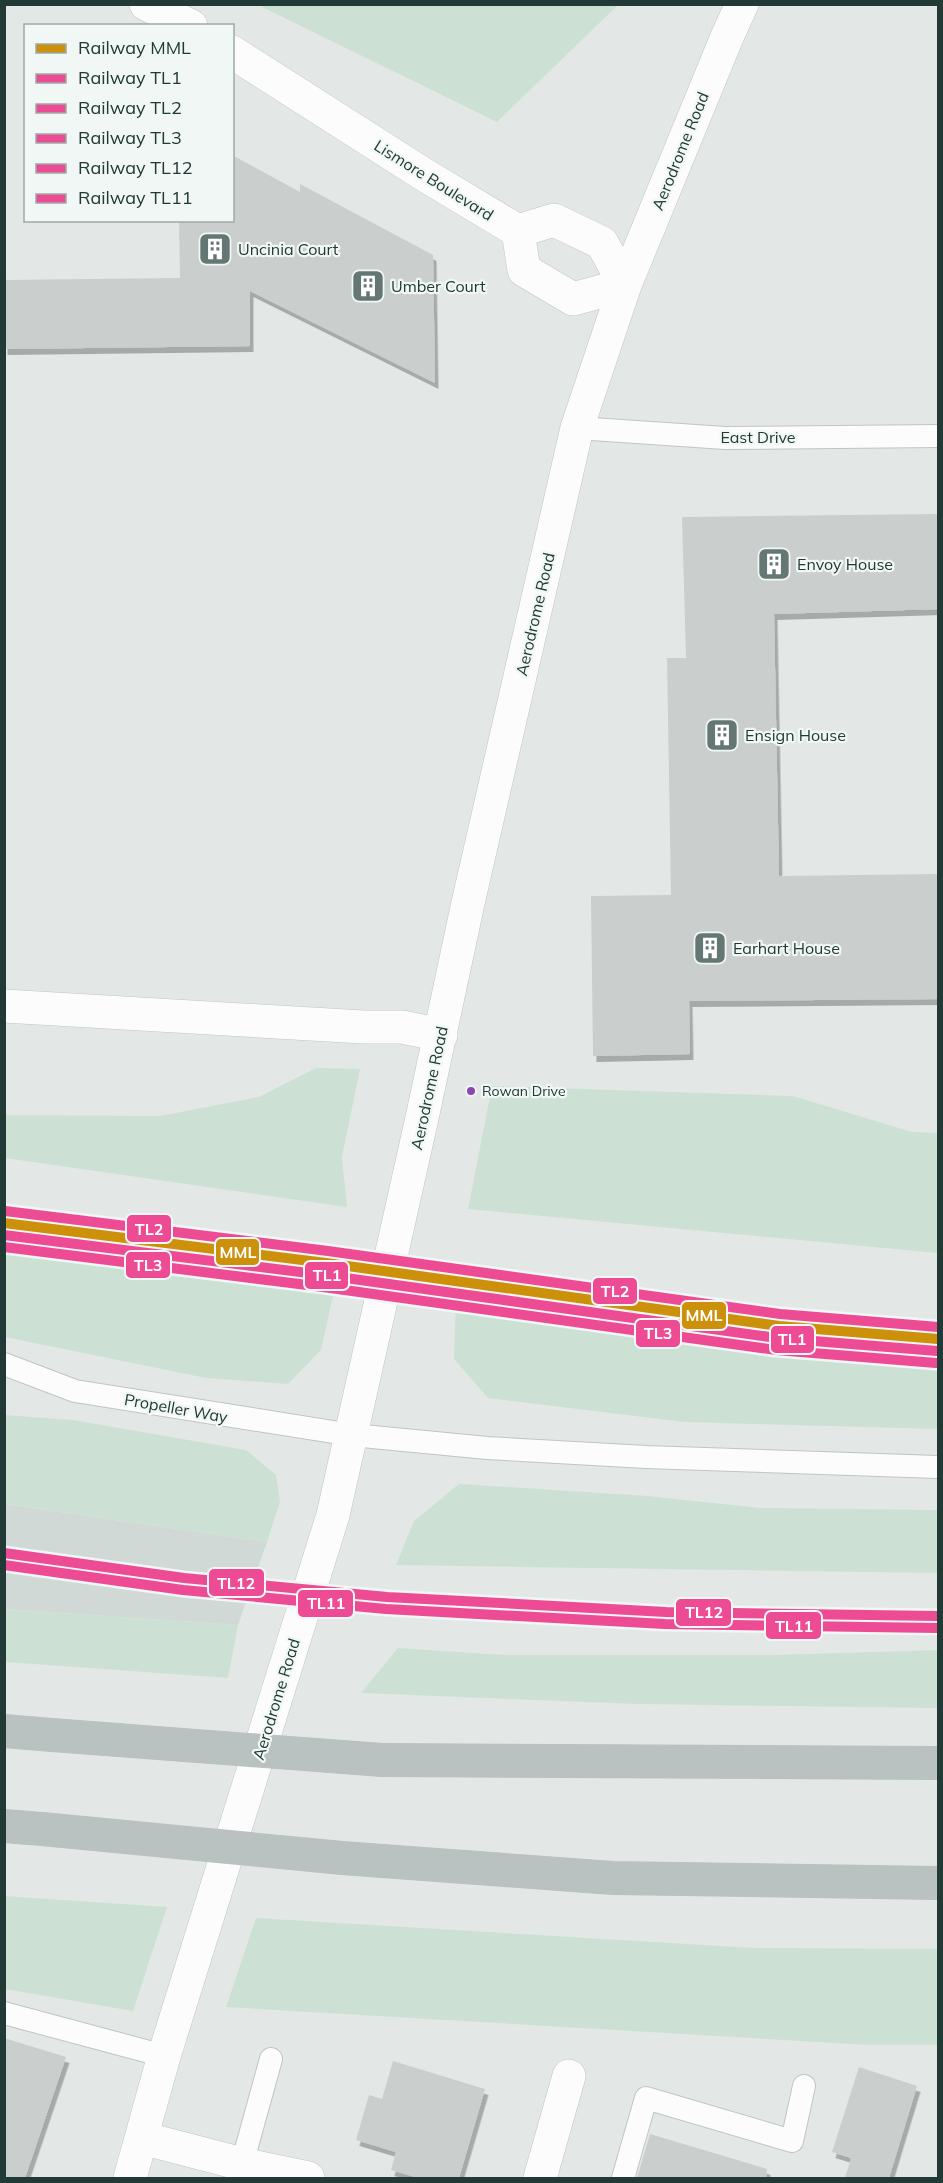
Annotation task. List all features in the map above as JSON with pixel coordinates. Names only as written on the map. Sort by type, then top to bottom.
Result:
[{"type":"highway","points":[[4,1731],[382,1760],[939,1763]]},
{"type":"highway","points":[[4,1826],[342,1858],[613,1878],[939,1883]]},
{"type":"street","points":[[146,4],[187,24]]},
{"type":"street","name":"Aerodrome Road","points":[[130,2178],[164,2056],[333,1515],[441,1035],[468,903],[577,428],[625,285],[742,4]]},
{"type":"street","name":"Lismore Boulevard","points":[[234,53],[423,174],[518,231]]},
{"type":"street","points":[[554,220],[602,243],[625,285],[573,299],[524,270],[518,231],[554,220]]},
{"type":"street","points":[[4,1006],[402,1027],[441,1035]]},
{"type":"street","points":[[540,2178],[569,2076]]},
{"type":"street","points":[[142,2138],[242,2164],[308,2178]]},
{"type":"lane","name":"East Drive","points":[[577,428],[725,438],[939,436]]},
{"type":"lane","name":"Propeller Way","points":[[4,1364],[75,1391],[313,1431],[487,1448],[646,1457],[939,1467]]},
{"type":"lane","points":[[4,2013],[164,2056]]},
{"type":"lane","points":[[242,2164],[271,2059]]},
{"type":"lane","points":[[623,2178],[646,2098],[792,2141],[804,2086]]},
{"type":"shaded area","points":[[4,1504],[267,1542],[238,1625],[5,1609]]},
{"type":"green space","points":[[618,4],[497,122],[258,5]]},
{"type":"green space","points":[[316,1068],[360,1069],[342,1157],[347,1207],[5,1158],[5,1115],[160,1116],[259,1097]]},
{"type":"green space","points":[[492,1086],[793,1096],[912,1132],[938,1133],[938,1253],[468,1209]]},
{"type":"green space","points":[[5,1247],[202,1275],[335,1287],[321,1350],[288,1384],[206,1378],[5,1337]]},
{"type":"green space","points":[[456,1301],[636,1326],[938,1355],[938,1429],[684,1422],[488,1398],[454,1359]]},
{"type":"green space","points":[[5,1415],[73,1420],[246,1450],[276,1475],[280,1502],[267,1542],[5,1504]]},
{"type":"green space","points":[[459,1484],[648,1496],[760,1508],[938,1510],[938,1573],[396,1565],[414,1521]]},
{"type":"green space","points":[[5,1609],[238,1625],[228,1678],[5,1662]]},
{"type":"green space","points":[[398,1648],[504,1655],[774,1655],[938,1650],[938,1708],[636,1704],[361,1693]]},
{"type":"green space","points":[[4,1896],[167,1907],[133,2011],[5,1989]]},
{"type":"green space","points":[[256,1918],[755,1948],[938,1949],[938,2045],[868,2045],[226,2007]]},
{"type":"building","points":[[234,156],[300,192],[300,184],[433,255],[435,383],[250,291],[250,346],[4,349],[4,280],[180,278],[179,222],[234,222]]},
{"type":"building","points":[[939,514],[939,609],[774,614],[779,876],[939,874],[939,999],[689,1001],[690,1054],[593,1056],[591,896],[671,895],[667,658],[686,658],[682,517]]},
{"type":"building","points":[[4,2038],[66,2057],[25,2178],[4,2178]]},
{"type":"building","points":[[393,2061],[485,2089],[459,2178],[419,2178],[391,2170],[396,2152],[356,2140],[369,2095],[382,2099]]},
{"type":"building","points":[[859,2067],[917,2086],[889,2178],[845,2178],[851,2158],[832,2152]]},
{"type":"building","points":[[650,2134],[767,2169],[766,2178],[637,2178]]},
{"type":"railway","points":[[4,1563],[184,1578]]},
{"type":"rail line","name":"TL2","points":[[5,1211],[328,1251],[780,1314],[938,1327]]},
{"type":"rail line","name":"MML","points":[[4,1223],[326,1263],[779,1326],[938,1339]]},
{"type":"rail line","name":"TL1","points":[[4,1235],[324,1275],[777,1338],[937,1351]]},
{"type":"rail line","name":"TL3","points":[[4,1247],[323,1287],[776,1350],[936,1363]]},
{"type":"rail line","name":"TL12","points":[[4,1553],[184,1578],[387,1597],[666,1612],[938,1616]]},
{"type":"rail line","name":"TL11","points":[[4,1565],[183,1590],[386,1609],[665,1624],[938,1628]]},
{"type":"place","name":"Uncinia Court","points":[[215,249]]},
{"type":"place","name":"Umber Court","points":[[368,286]]},
{"type":"place","name":"Envoy House","points":[[774,564]]},
{"type":"place","name":"Ensign House","points":[[722,735]]},
{"type":"place","name":"Earhart House","points":[[710,948]]},
{"type":"place","name":"Rowan Drive","points":[[471,1091]]}]
